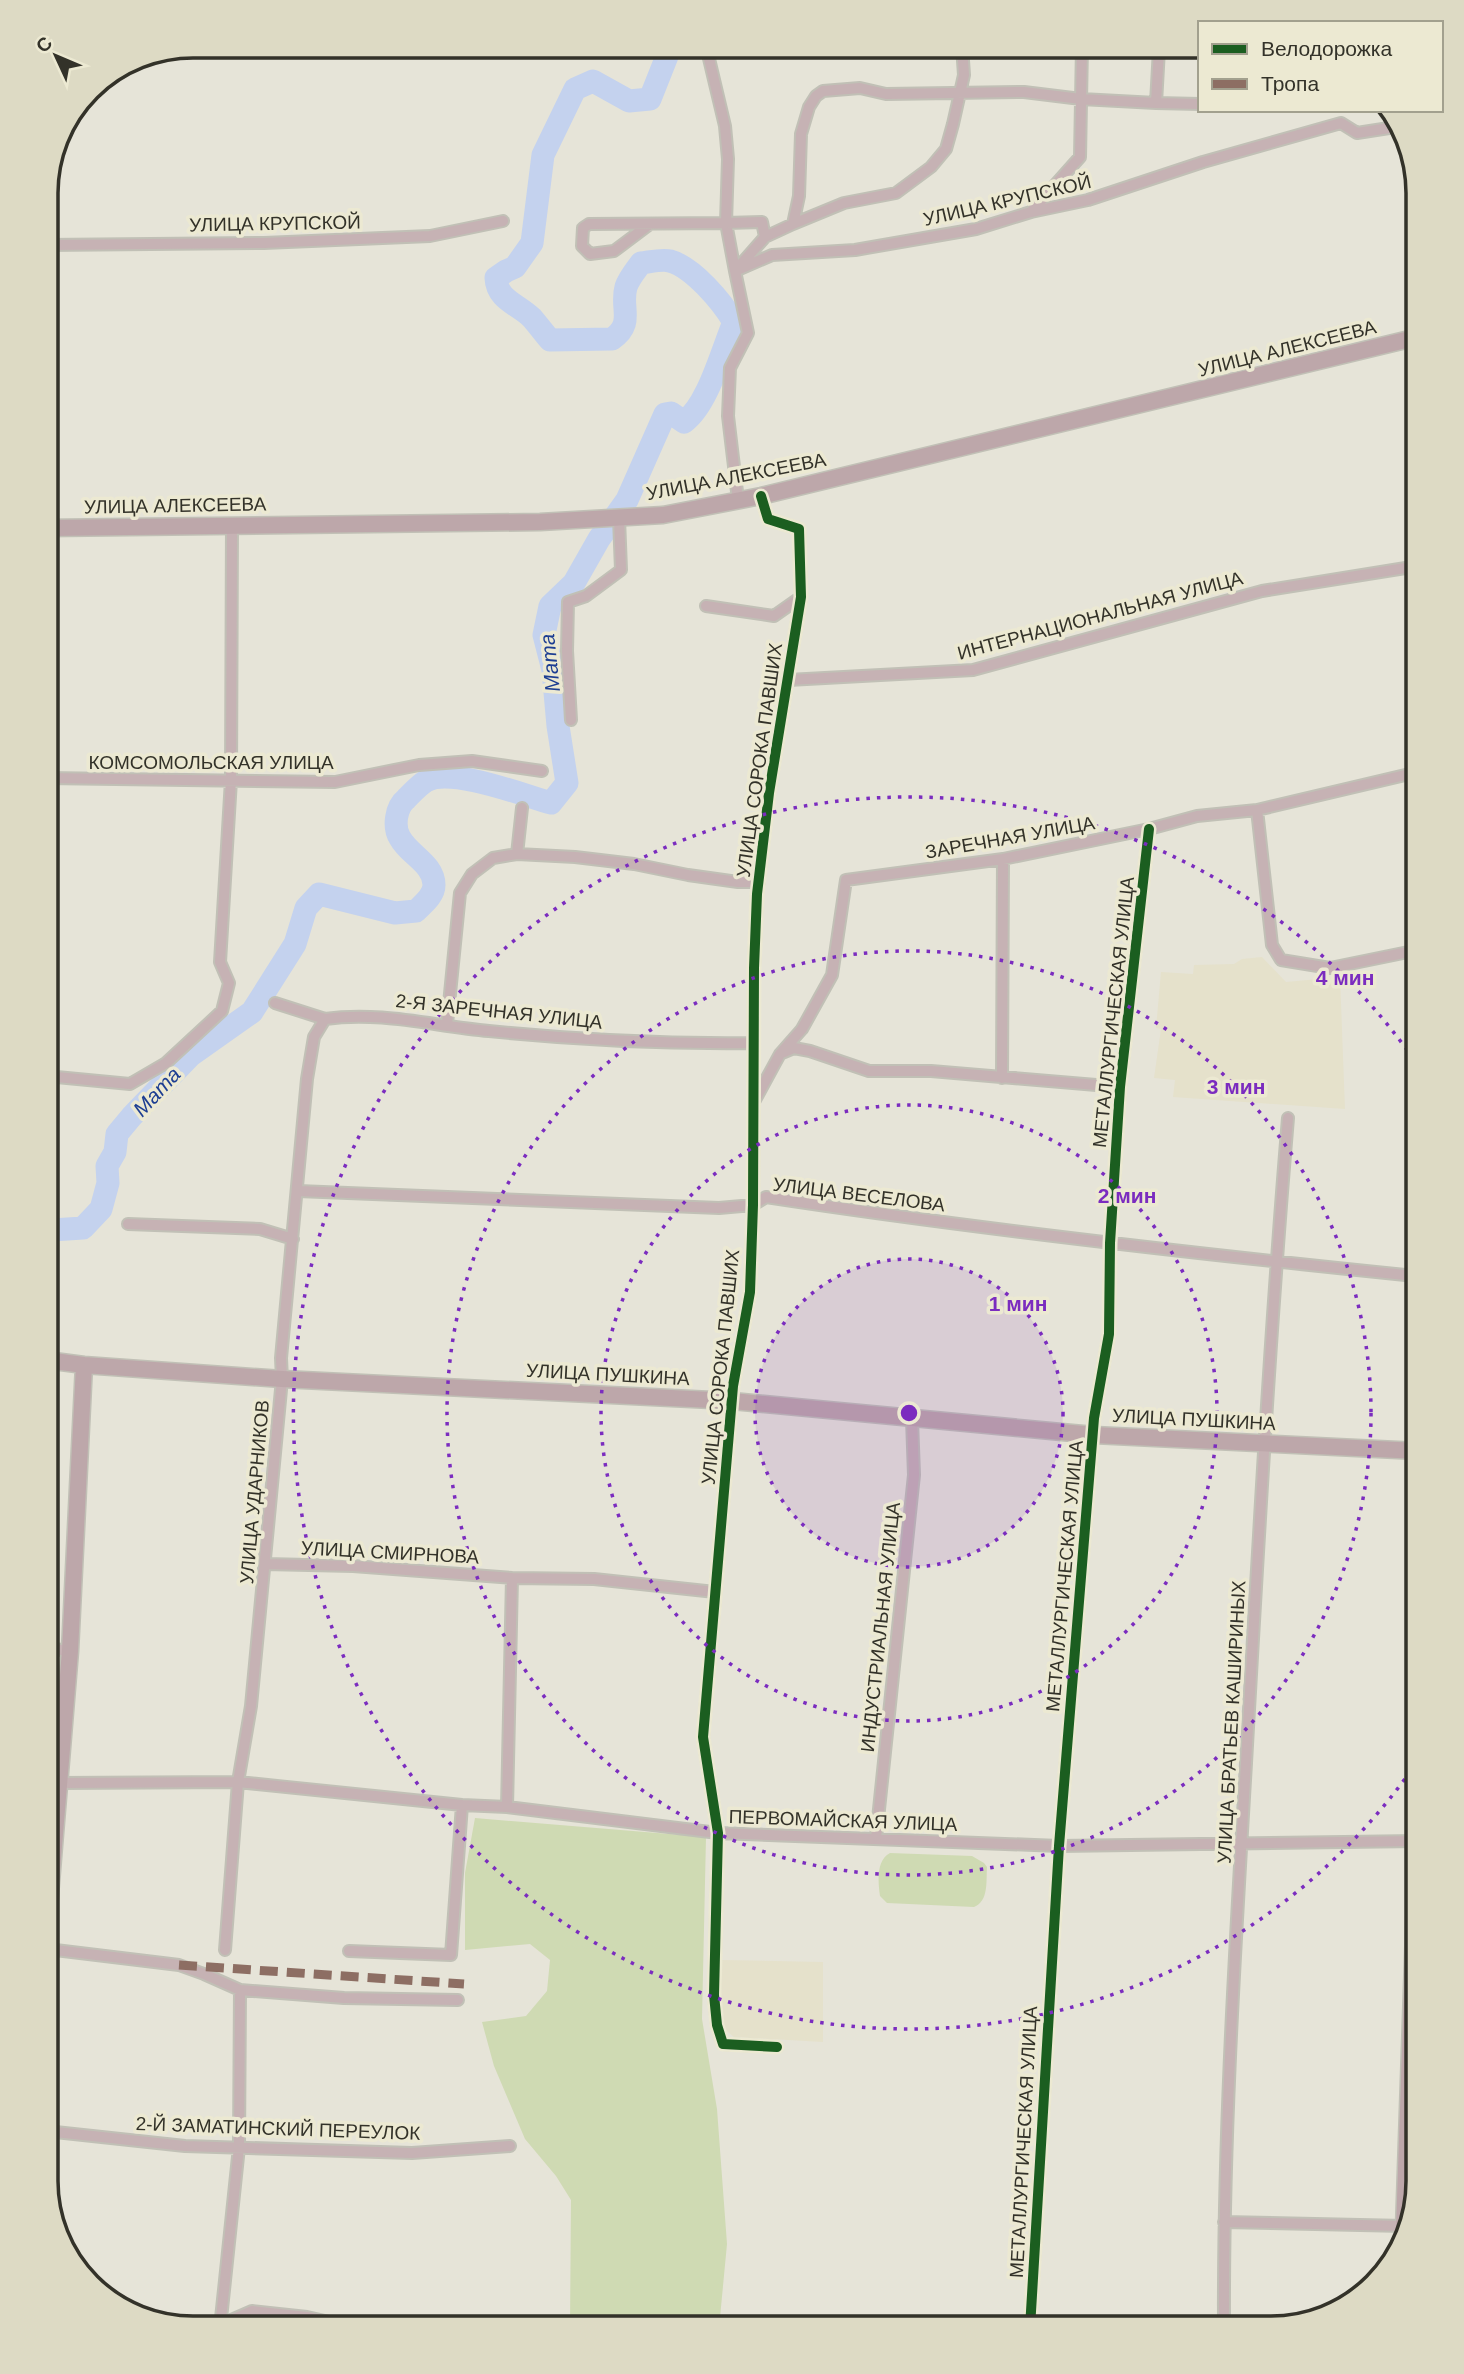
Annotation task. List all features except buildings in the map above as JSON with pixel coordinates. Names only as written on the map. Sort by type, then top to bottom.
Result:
[{"type":"street","points":[[709,58],[725,126],[728,159],[726,223],[748,333],[730,368],[728,416],[738,500]]},
{"type":"street","points":[[735,271],[765,237],[844,203],[896,193],[931,167],[946,149],[964,75],[963,58]]},
{"type":"street","points":[[1031,212],[1080,157],[1082,58]]},
{"type":"street","points":[[1156,103],[1158,58]]},
{"type":"street","points":[[793,224],[799,196],[801,134],[809,107],[823,91],[860,88],[886,94],[1024,92],[1081,99],[1198,104]]},
{"type":"street","points":[[1339,112],[1341,123]]},
{"type":"street","name":"УЛИЦА КРУПСКОЙ","points":[[735,271],[772,256],[855,250],[976,229],[1031,212],[1088,200],[1203,162],[1341,123],[1357,133],[1389,128]]},
{"type":"street","name":"УЛИЦА КРУПСКОЙ","points":[[58,245],[264,243],[430,236],[503,221]]},
{"type":"street","points":[[650,224],[614,251],[590,254],[582,246],[583,229],[589,224],[762,222],[765,237]]},
{"type":"street","name":"УЛИЦА АЛЕКСЕЕВА","points":[[58,528],[540,522],[663,515],[761,496],[1406,340]]},
{"type":"street","name":"УЛИЦА СОРОКА ПАВШИХ","points":[[761,496],[768,519],[799,529],[800,597],[768,793],[759,882],[754,968],[750,1292],[732,1401],[703,1737],[718,1833],[715,1995],[718,2025],[723,2044],[776,2047]]},
{"type":"street","points":[[571,720],[567,651],[568,602],[586,596],[621,570],[624,518]]},
{"type":"street","points":[[58,1077],[130,1084],[166,1063],[222,1011],[229,983],[220,961],[231,780],[232,525]]},
{"type":"street","name":"ИНТЕРНАЦИОНАЛЬНАЯ УЛИЦА","points":[[788,680],[973,670],[1262,591],[1406,568]]},
{"type":"street","points":[[706,606],[774,616],[800,597]]},
{"type":"street","name":"КОМСОМОЛЬСКАЯ УЛИЦА","points":[[58,778],[335,782],[419,765],[472,761],[542,771]]},
{"type":"street","name":"ЗАРЕЧНАЯ УЛИЦА","points":[[754,1102],[780,1054],[802,1030],[832,975],[846,880],[1003,859],[1149,829],[1197,816],[1258,810],[1406,775]]},
{"type":"street","points":[[517,854],[522,808]]},
{"type":"street","points":[[1258,810],[1272,945],[1281,960],[1330,968],[1406,953]]},
{"type":"street","name":"МЕТАЛЛУРГИЧЕСКАЯ УЛИЦА","points":[[1031,2316],[1059,1846],[1094,1418],[1109,1334],[1110,1243],[1120,1087],[1149,829]]},
{"type":"street","points":[[447,1024],[460,893],[472,874],[493,858],[517,854],[634,863],[688,875],[759,882]]},
{"type":"street","points":[[1002,1078],[1003,859]]},
{"type":"street","name":"2-Я ЗАРЕЧНАЯ УЛИЦА","points":[[275,1003],[325,1019],[349,1016],[398,1017],[469,1029],[556,1038],[754,1043]]},
{"type":"street","name":"УЛИЦА УДАРНИКОВ","points":[[225,1950],[238,1782],[251,1706],[265,1564],[307,1079],[314,1037],[325,1019]]},
{"type":"street","points":[[780,1054],[794,1048],[810,1051],[869,1071],[931,1071],[1120,1087]]},
{"type":"street","name":"УЛИЦА БРАТЬЕВ КАШИРИНЫХ","points":[[1224,2316],[1223,2222],[1241,1843],[1264,1444],[1288,1118]]},
{"type":"street","name":"УЛИЦА ВЕСЕЛОВА","points":[[298,1191],[719,1208],[753,1205],[766,1197],[899,1217],[1110,1243],[1406,1275]]},
{"type":"street","points":[[128,1224],[260,1230],[293,1239]]},
{"type":"street","name":"УЛИЦА ПУШКИНА","points":[[58,1362],[282,1379],[732,1401],[1094,1435],[1406,1450]]},
{"type":"street","points":[[58,1804],[70,1651],[84,1365]]},
{"type":"street","name":"ИНДУСТРИАЛЬНАЯ УЛИЦА","points":[[876,1838],[914,1475],[912,1419]]},
{"type":"street","name":"УЛИЦА СМИРНОВА","points":[[265,1564],[354,1566],[512,1578],[594,1579],[715,1592]]},
{"type":"street","points":[[507,1807],[512,1578]]},
{"type":"street","points":[[58,1650],[70,1651]]},
{"type":"street","name":"ПЕРВОМАЙСКАЯ УЛИЦА","points":[[60,1783],[238,1782],[507,1807],[718,1833],[1059,1846],[1406,1841]]},
{"type":"street","points":[[349,1951],[451,1955],[463,1805]]},
{"type":"street","points":[[58,1950],[179,1965],[240,1990],[344,1998],[458,2000]]},
{"type":"street","points":[[221,2316],[239,2147],[240,1990]]},
{"type":"street","name":"2-Й ЗАМАТИНСКИЙ ПЕРЕУЛОК","points":[[58,2132],[184,2146],[412,2153],[510,2146]]},
{"type":"street","points":[[1405,2198],[1406,2172]]},
{"type":"street","points":[[1223,2222],[1398,2227]]},
{"type":"street","points":[[241,2316],[252,2311],[298,2316]]},
{"type":"shaded area","points":[[1262,957],[1286,982],[1340,977],[1345,1109],[1173,1097],[1175,1080],[1154,1078],[1161,1029],[1156,1028],[1161,972],[1193,974],[1194,965],[1234,964],[1242,959]]},
{"type":"shaded area","points":[[720,1960],[823,1962],[823,2042],[734,2037],[724,2028],[722,2019]]},
{"type":"green space","points":[[475,1818],[706,1837],[702,2019],[717,2109],[727,2244],[720,2316],[570,2316],[571,2200],[556,2176],[525,2139],[494,2066],[482,2022],[526,2016],[547,1991],[550,1960],[530,1944],[465,1950],[465,1873]]},
{"type":"green space","points":[[890,1853],[972,1856],[987,1867],[986,1890],[982,1900],[974,1907],[887,1903],[880,1896],[879,1878],[882,1861]]},
{"type":"waterway","name":"Мата","points":[[58,1230],[83,1228],[101,1209],[108,1183],[107,1166],[115,1152],[117,1134],[191,1055],[252,1012],[295,944],[306,908],[319,894],[395,913],[416,911],[428,900],[434,889],[430,871],[404,844],[397,828],[400,807],[418,787],[426,781],[452,777],[487,784],[551,803],[567,783],[553,670],[544,635],[550,606],[574,583],[599,539],[627,500],[665,414],[671,413],[684,422],[693,414],[714,376],[734,322],[715,295],[688,270],[670,261],[660,260],[641,263],[631,277],[626,287],[625,321],[619,333],[612,339],[550,340],[532,318],[504,297],[496,278],[515,267],[532,243],[543,155],[575,89],[593,81],[629,101],[650,99],[666,58]]},
{"type":"marked path","points":[[179,1965],[464,1984]]},
{"type":"cycle path","points":[[761,496],[768,519],[799,529],[801,597],[769,793],[757,894],[750,1292],[733,1386],[703,1737],[718,1833],[714,1995],[717,2025],[723,2044],[777,2047]]},
{"type":"cycle path","points":[[1031,2316],[1059,1846],[1094,1418],[1109,1334],[1110,1243],[1120,1087],[1149,829]]}]
